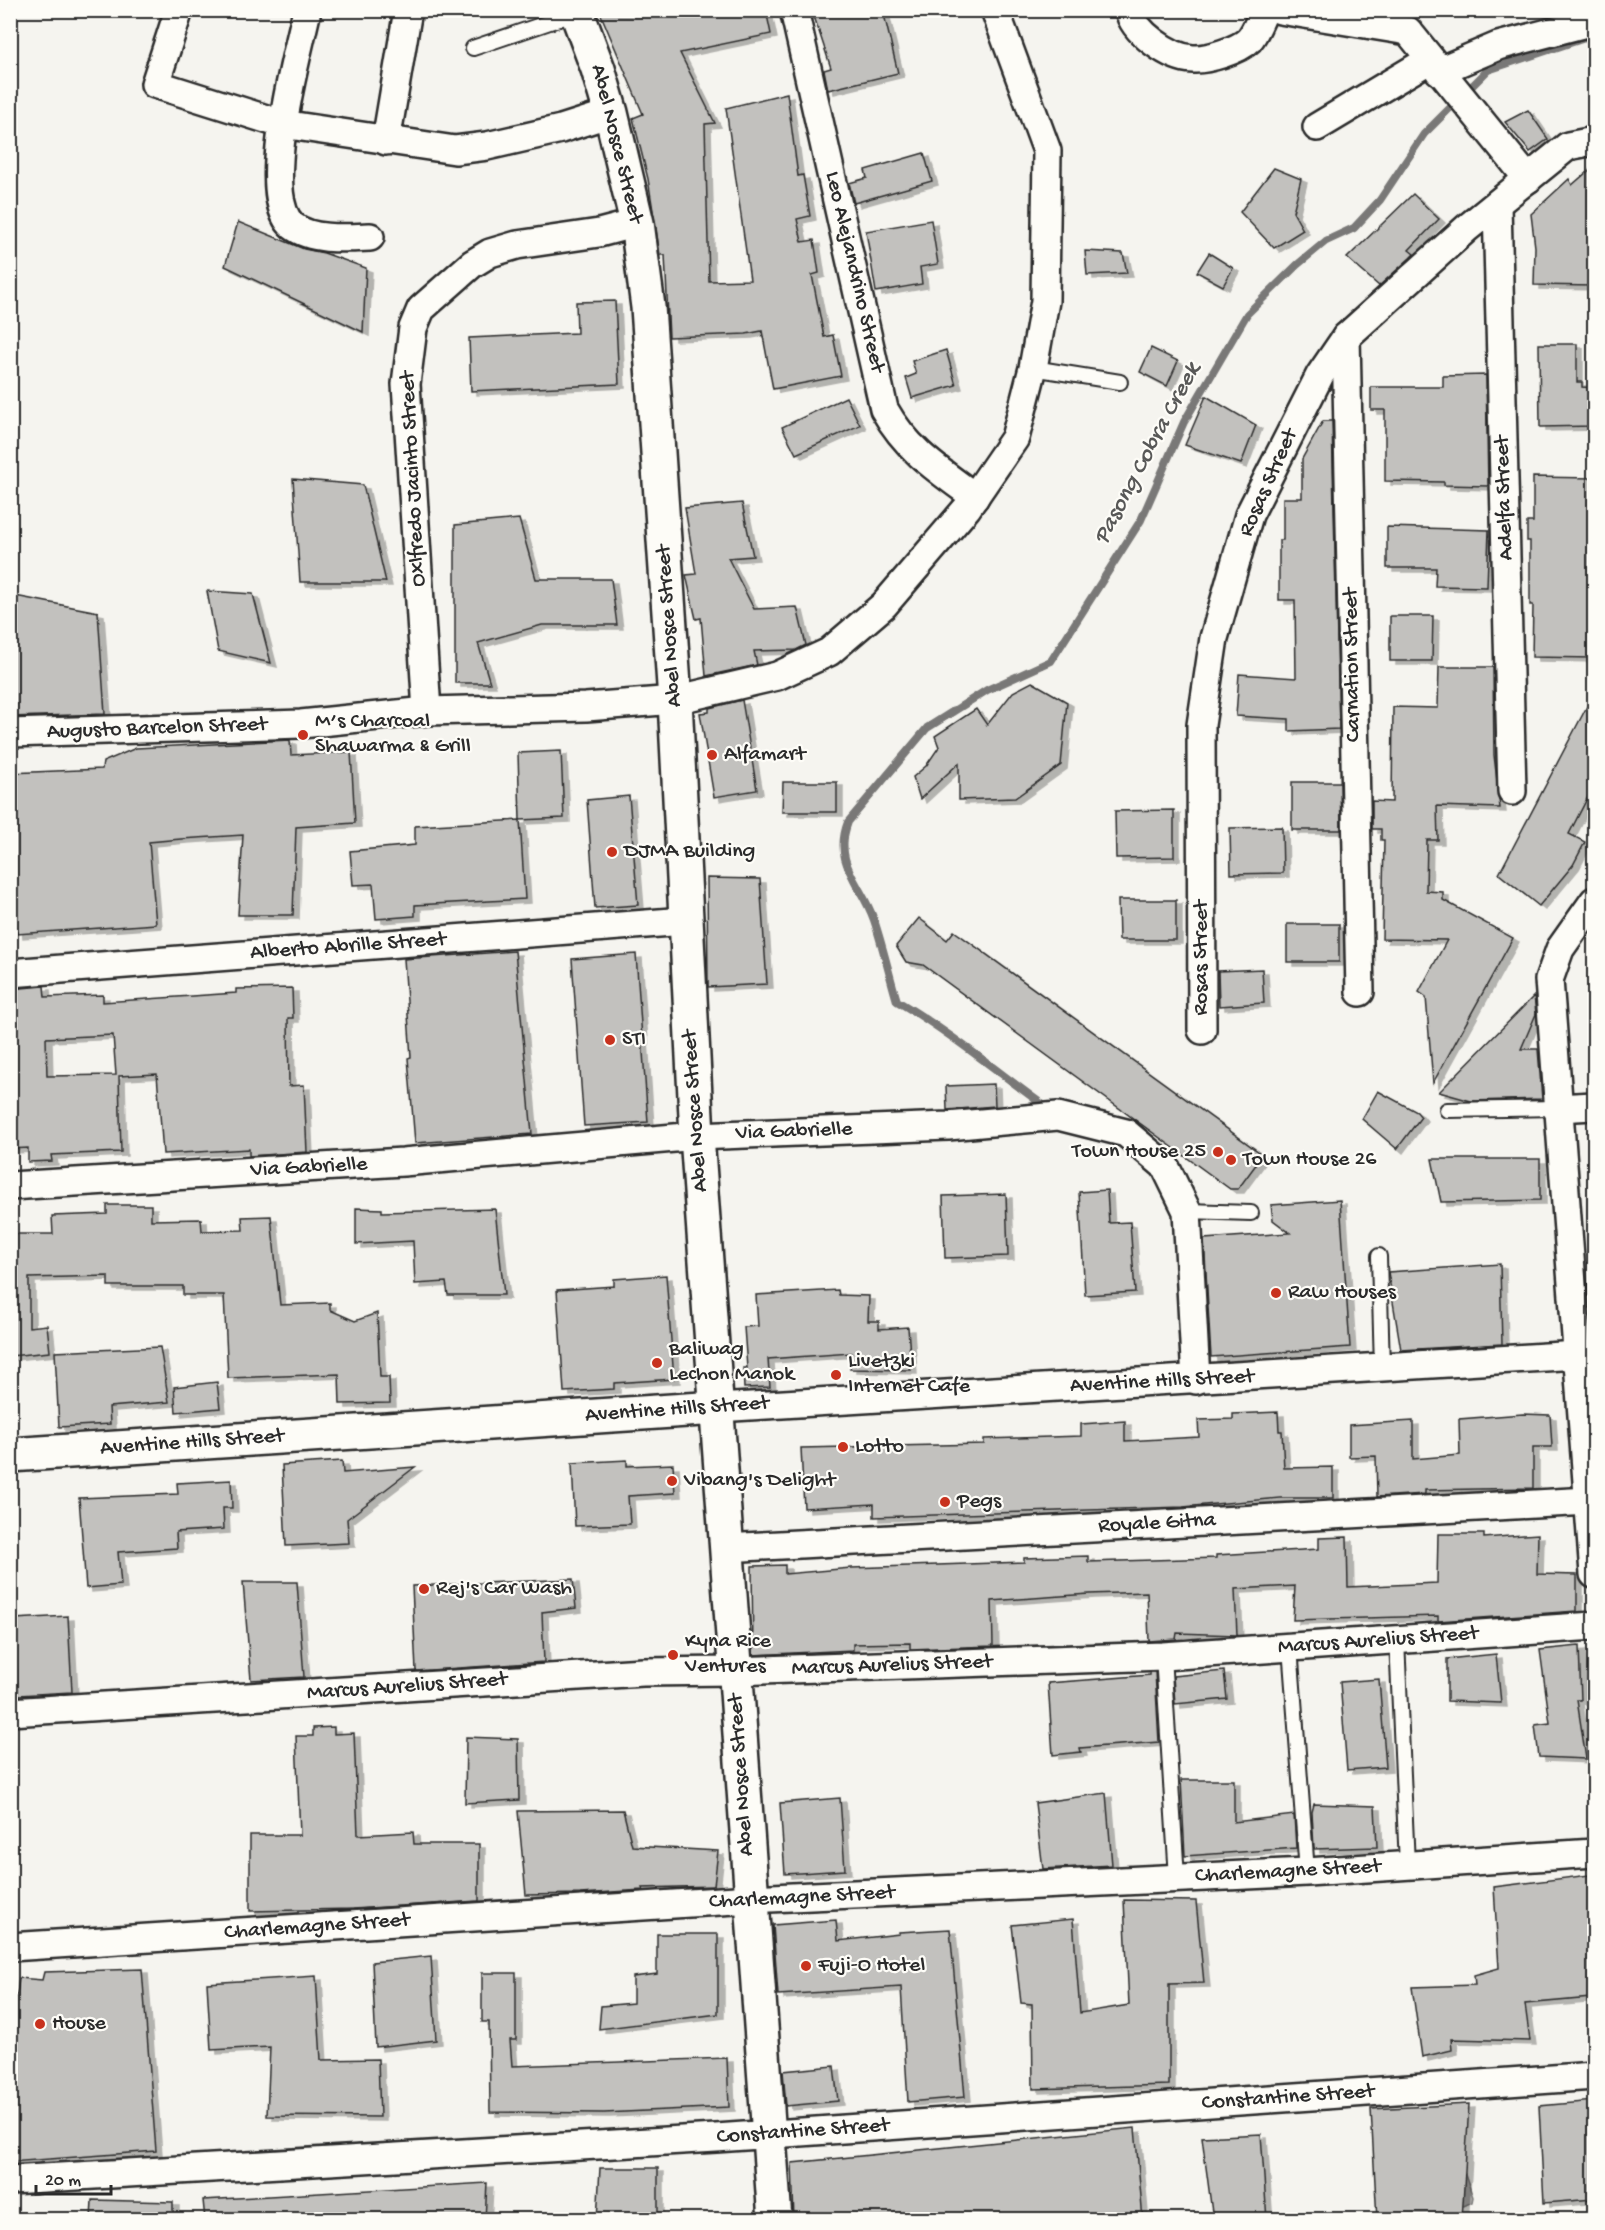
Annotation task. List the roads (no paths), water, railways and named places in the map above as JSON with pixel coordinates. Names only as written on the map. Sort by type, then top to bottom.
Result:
[{"type":"street","points":[[179,10],[155,84],[282,124],[455,150],[487,146],[561,129],[611,113]]},
{"type":"street","points":[[308,10],[282,124],[279,193],[285,217],[294,227],[311,234],[347,238],[370,237]]},
{"type":"street","points":[[386,141],[408,10]]},
{"type":"street","name":"Leo Alejandrino Street","points":[[794,10],[884,409],[895,428],[917,455],[975,497]]},
{"type":"street","name":"Augusto Barcelon Street","points":[[10,733],[301,724],[427,711],[586,707],[675,700],[777,676],[829,652],[884,605],[975,497],[1015,438],[1033,368],[1045,301],[1047,151],[995,10]]},
{"type":"street","points":[[1129,10],[1132,22],[1158,45],[1191,59],[1220,56],[1249,40],[1264,10]]},
{"type":"street","points":[[1280,10],[1408,31],[1528,179]]},
{"type":"street","name":"Abel Nosce Street","points":[[576,11],[598,69],[611,113],[637,223],[648,307],[675,700],[697,1136],[774,2220]]},
{"type":"street","points":[[1317,127],[1498,46],[1594,21]]},
{"type":"street","name":"Rosas Street","points":[[1202,1030],[1201,726],[1214,638],[1250,515],[1320,375],[1346,337],[1497,204],[1568,146],[1594,141]]},
{"type":"street","name":"Adelfa Street","points":[[1497,204],[1512,791]]},
{"type":"street","name":"Oxlfredo Jacinto Street","points":[[427,711],[406,384],[413,328],[421,309],[446,285],[490,254],[517,245],[598,233],[637,223]]},
{"type":"street","name":"Carnation Street","points":[[1346,337],[1360,993]]},
{"type":"street","points":[[1594,901],[1560,949],[1549,980],[1557,1108],[1586,1355],[1589,1501],[1594,1575]]},
{"type":"street","name":"Alberto Abrille Street","points":[[10,973],[685,921]]},
{"type":"street","points":[[1557,1108],[1594,1106]]},
{"type":"street","name":"Via Gabrielle","points":[[10,1186],[403,1162],[697,1136],[948,1126],[1058,1116],[1126,1133],[1165,1166],[1187,1211],[1196,1380]]},
{"type":"street","name":"Aventine Hills Street","points":[[10,1455],[717,1408],[1586,1355]]},
{"type":"street","name":"Royale Gitna","points":[[725,1548],[1589,1501]]},
{"type":"street","name":"Marcus Aurelius Street","points":[[10,1712],[643,1672],[1163,1656],[1594,1626]]},
{"type":"street","name":"Charlemagne Street","points":[[10,1947],[751,1899],[1306,1872],[1594,1853]]},
{"type":"street","name":"Constantine Street","points":[[10,2180],[769,2134],[1594,2076]]},
{"type":"lane","points":[[473,48],[576,11]]},
{"type":"lane","points":[[1033,368],[1120,382]]},
{"type":"lane","points":[[1447,1110],[1557,1108]]},
{"type":"lane","points":[[1187,1211],[1251,1213]]},
{"type":"lane","points":[[1379,1256],[1382,1369]]},
{"type":"lane","points":[[1397,1640],[1407,1865]]},
{"type":"lane","points":[[1290,1647],[1306,1872]]},
{"type":"lane","points":[[1163,1656],[1177,1878]]},
{"type":"waterway","name":"Pasong Cobra Creek","points":[[1050,1110],[956,1040],[897,1001],[874,920],[846,862],[844,837],[848,822],[927,728],[987,690],[1051,661],[1141,520],[1184,422],[1247,314],[1297,265],[1326,241],[1354,228],[1380,200],[1424,134],[1488,70],[1594,35]]},
{"type":"place","name":"M’s Charcoal Shawarma & Grill","points":[[303,735]]},
{"type":"place","name":"Alfamart","points":[[712,755]]},
{"type":"place","name":"DJMA Building","points":[[612,852]]},
{"type":"place","name":"STI","points":[[610,1040]]},
{"type":"place","name":"Town House 25","points":[[1218,1152]]},
{"type":"place","name":"Town House 26","points":[[1231,1160]]},
{"type":"place","name":"Raw Houses","points":[[1276,1293]]},
{"type":"place","name":"Baliwag Lechon Manok","points":[[657,1363]]},
{"type":"place","name":"Livetzki Internet Cafe","points":[[836,1375]]},
{"type":"place","name":"Lotto","points":[[843,1447]]},
{"type":"place","name":"Vibang's Delight","points":[[672,1481]]},
{"type":"place","name":"Pegs","points":[[945,1502]]},
{"type":"place","name":"Rej's Car Wash","points":[[424,1589]]},
{"type":"place","name":"Kyna Rice Ventures","points":[[673,1655]]},
{"type":"place","name":"Fuji-O Hotel","points":[[806,1966]]},
{"type":"place","name":"House","points":[[40,2024]]}]
